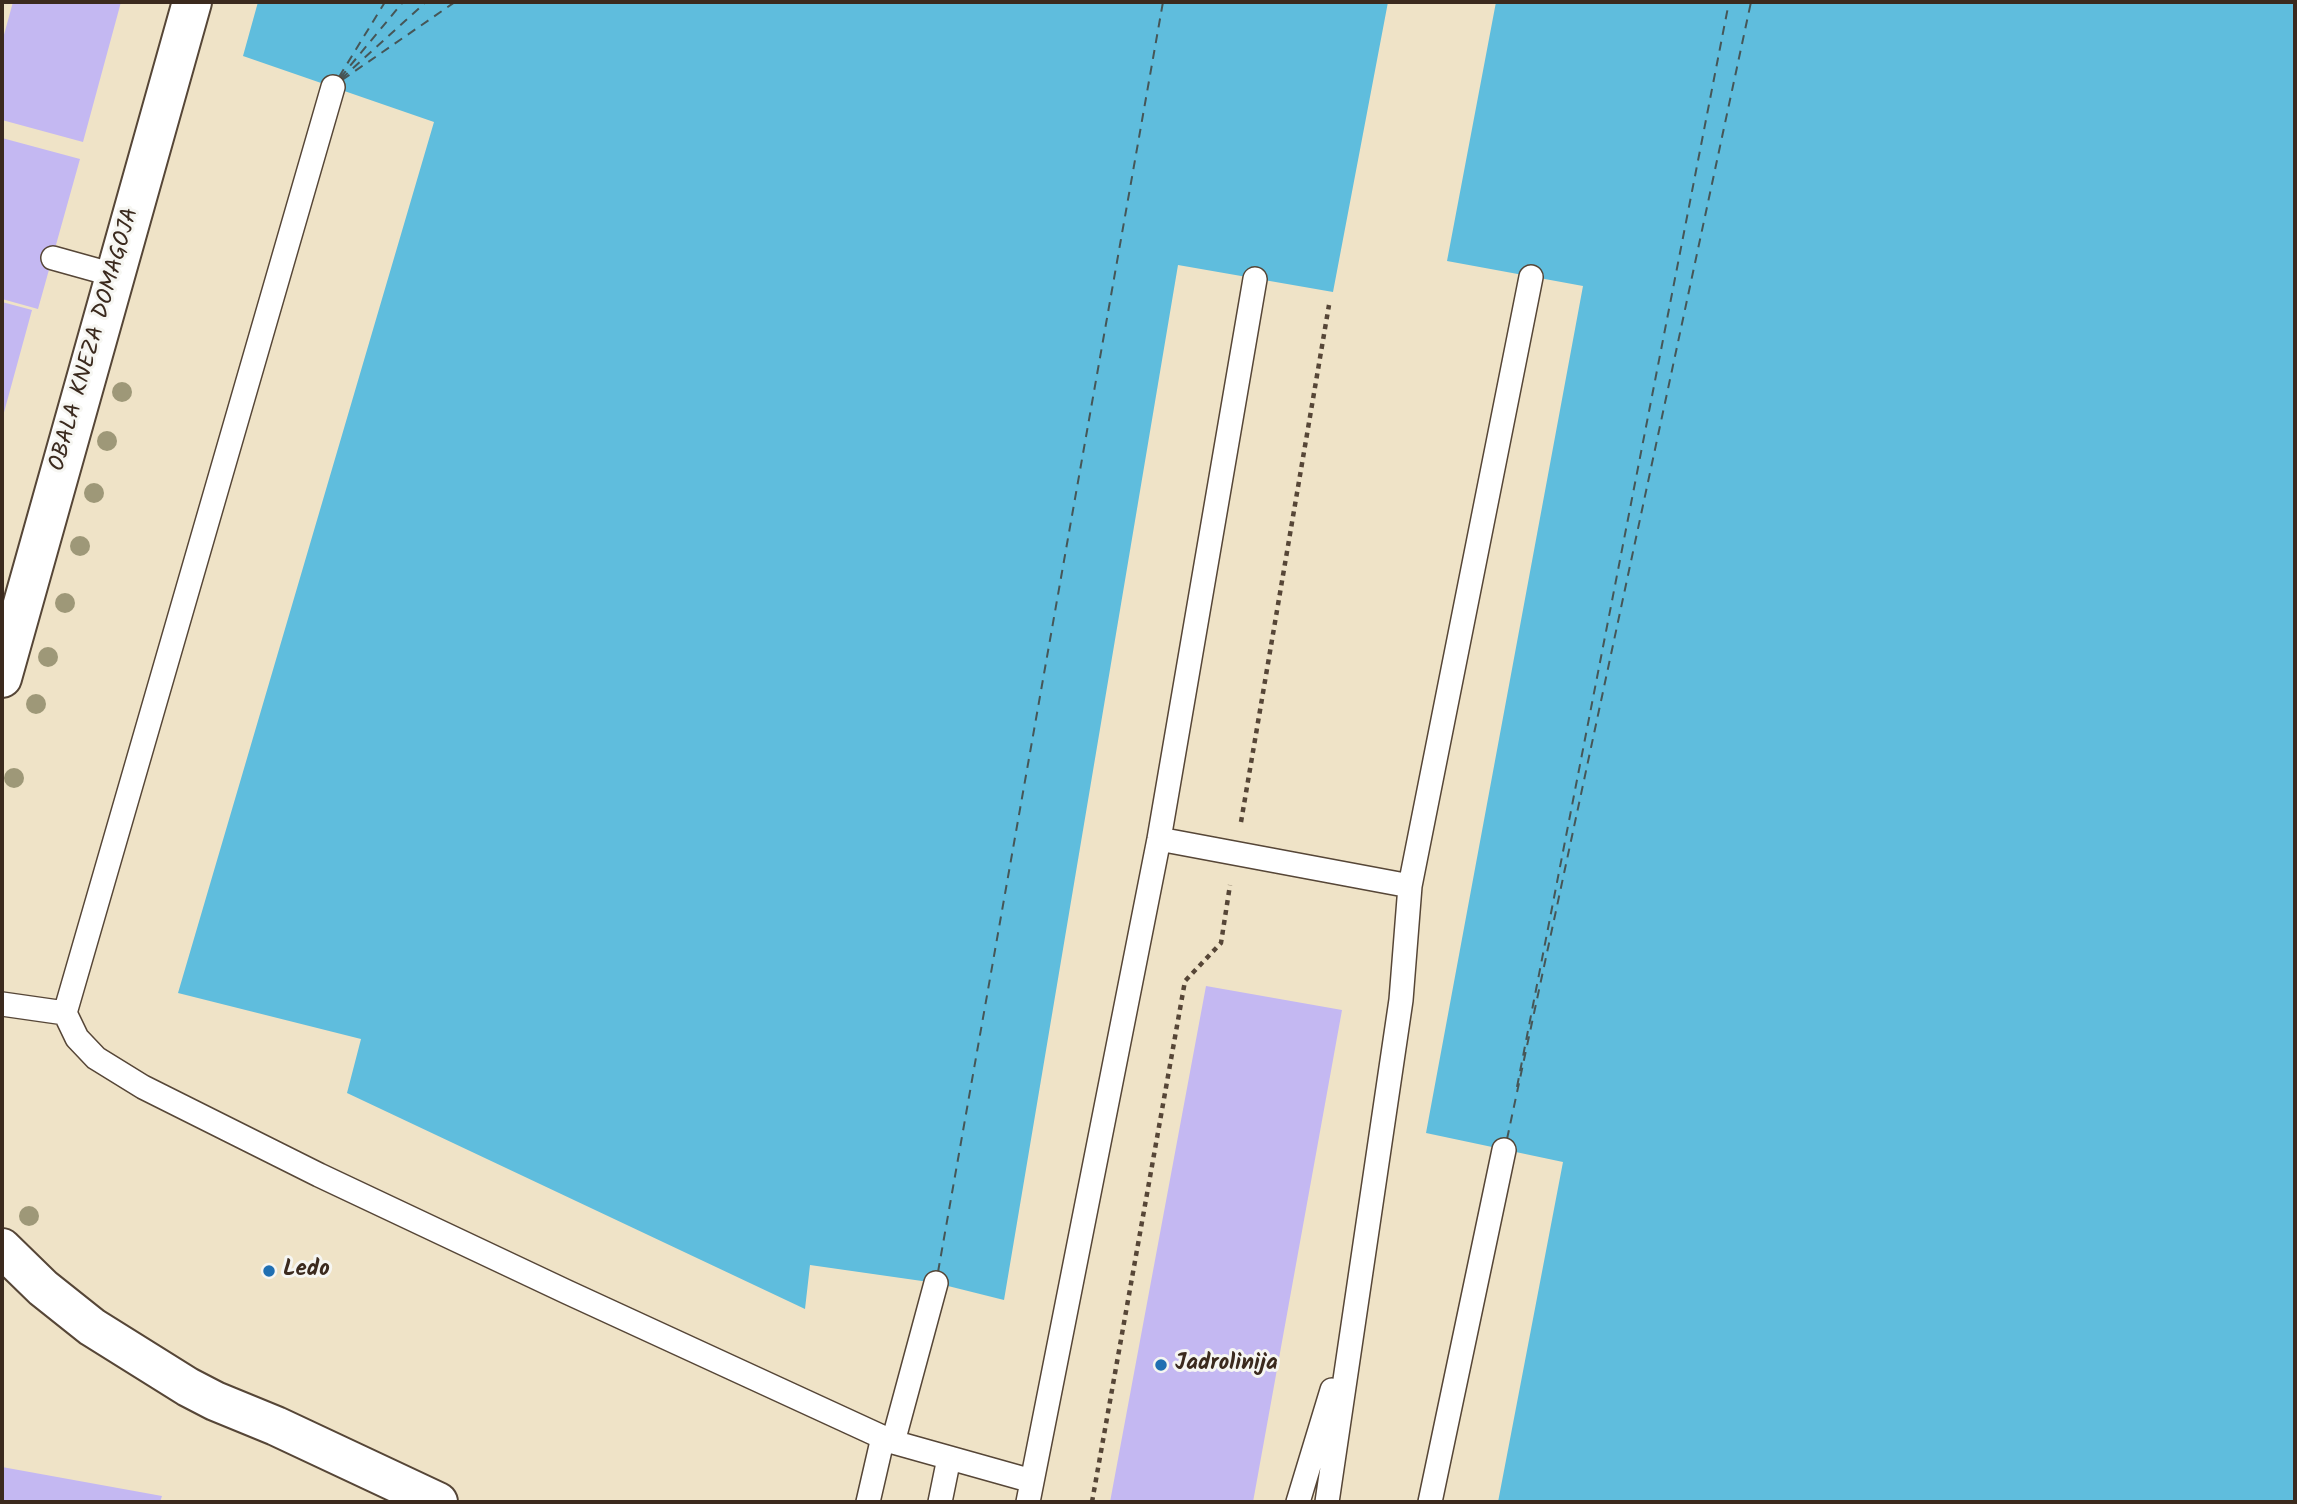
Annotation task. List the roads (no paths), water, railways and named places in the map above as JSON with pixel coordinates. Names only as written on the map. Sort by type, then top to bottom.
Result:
[{"type":"street","name":"OBALA KNEZA DOMAGOJA","points":[[2,678],[192,2]]},
{"type":"street","points":[[2,1248],[43,1288],[92,1327],[188,1387],[438,1502]]},
{"type":"lane","points":[[333,87],[65,1013],[77,1038],[96,1058],[143,1087],[374,1201],[888,1439],[949,1458],[1030,1492],[1159,839],[1255,279]]},
{"type":"lane","points":[[53,258],[114,275]]},
{"type":"lane","points":[[1327,1502],[1401,1000],[1410,886],[1531,276]]},
{"type":"lane","points":[[1159,839],[1410,886]]},
{"type":"lane","points":[[2,1004],[65,1013]]},
{"type":"lane","points":[[1430,1502],[1504,1150]]},
{"type":"lane","points":[[868,1502],[936,1283]]},
{"type":"lane","points":[[1298,1502],[1354,1317]]},
{"type":"lane","points":[[940,1502],[949,1458]]},
{"type":"water","points":[[258,2],[1388,2],[1333,292],[1178,265],[1004,1300],[936,1283],[810,1265],[805,1309],[347,1093],[361,1039],[178,993],[434,122],[243,56]]},
{"type":"water","points":[[1496,2],[2295,2],[2295,1502],[1498,1502],[1563,1162],[1426,1133],[1583,286],[1447,261]]},
{"type":"place","name":"Ledo","points":[[269,1271]]},
{"type":"place","name":"Jadrolinija","points":[[1161,1365]]}]
